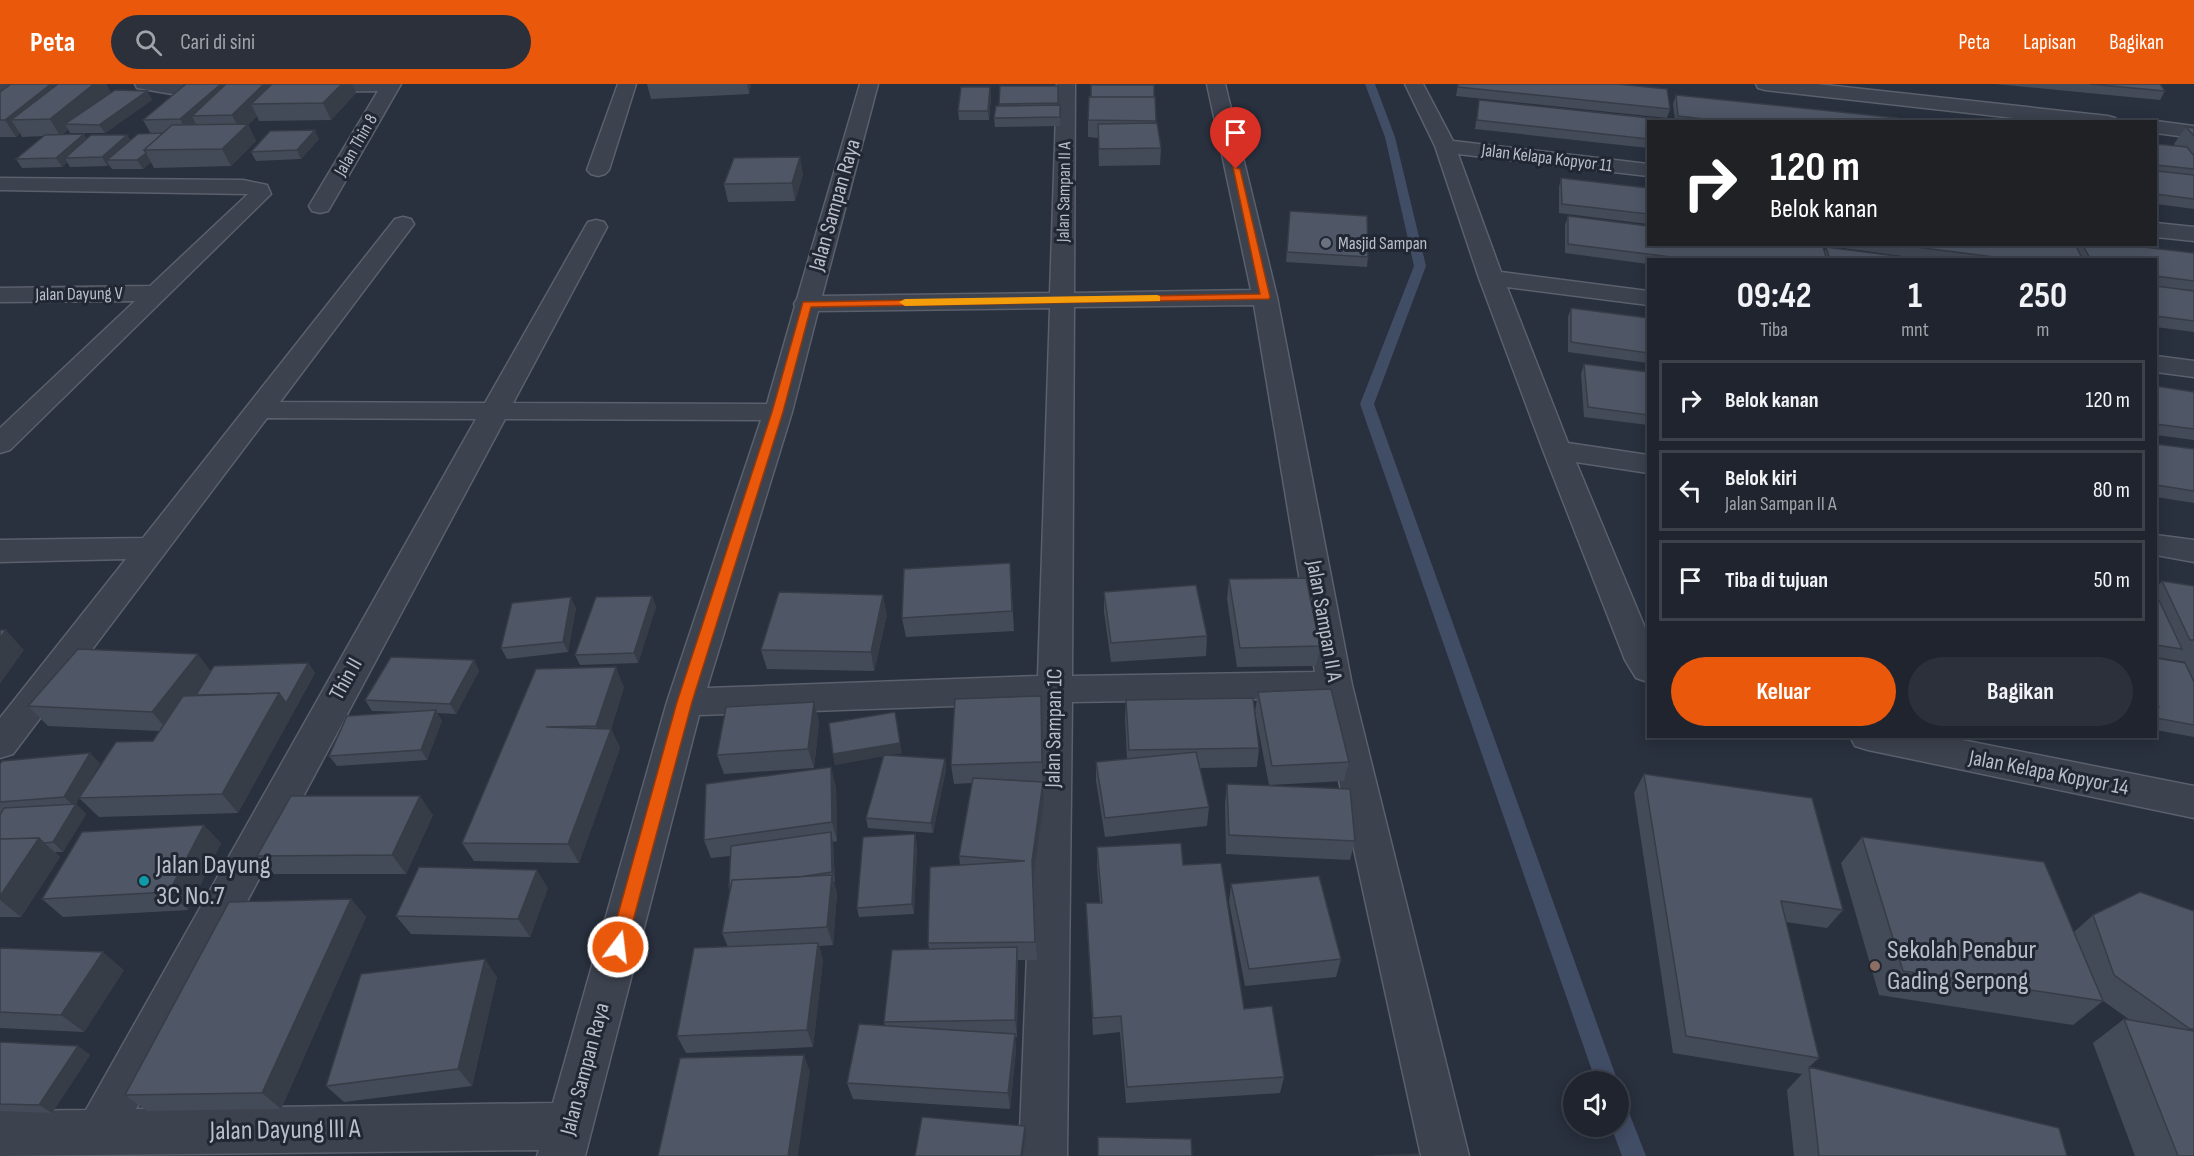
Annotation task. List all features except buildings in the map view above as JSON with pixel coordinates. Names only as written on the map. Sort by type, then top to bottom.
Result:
[{"type":"street","points":[[0,86],[36,84]]},
{"type":"street","points":[[144,84],[172,88],[241,87]]},
{"type":"street","points":[[287,86],[392,84]]},
{"type":"street","name":"Jalan Thin 8","points":[[320,206],[392,84]]},
{"type":"street","points":[[598,170],[627,84]]},
{"type":"street","name":"Jalan Sampan Raya","points":[[565,1141],[684,702],[778,412],[806,304],[869,84]]},
{"type":"street","name":"Jalan Sampan II A","points":[[1061,300],[1066,84]]},
{"type":"street","name":"Jalan Sampan II A","points":[[1216,84],[1265,297],[1335,685],[1445,1156]]},
{"type":"street","points":[[1414,84],[1445,147],[1491,278],[1557,450],[1647,668]]},
{"type":"street","points":[[1765,84],[2090,120]]},
{"type":"street","points":[[2157,127],[2191,131]]},
{"type":"street","name":"Jalan Kelapa Kopyor 11","points":[[1445,147],[1647,170]]},
{"type":"street","points":[[0,184],[243,186],[259,190],[260,194],[0,444]]},
{"type":"street","points":[[0,744],[403,225]]},
{"type":"street","name":"Thin II","points":[[98,1133],[596,227]]},
{"type":"street","points":[[2157,230],[2194,234]]},
{"type":"street","points":[[1491,278],[1647,298]]},
{"type":"street","name":"Jalan Dayung V","points":[[0,295],[158,293]]},
{"type":"street","points":[[806,304],[1265,297]]},
{"type":"street","name":"Jalan Sampan 1C","points":[[1043,1156],[1055,689],[1061,300]]},
{"type":"street","points":[[2157,364],[2194,369]]},
{"type":"street","points":[[260,410],[778,412]]},
{"type":"street","points":[[1557,450],[1647,464]]},
{"type":"street","points":[[2157,544],[2194,551]]},
{"type":"street","points":[[0,551],[150,548]]},
{"type":"street","points":[[684,702],[1055,689],[1335,685]]},
{"type":"street","name":"Jalan Kelapa Kopyor 14","points":[[1878,738],[2194,802]]},
{"type":"street","name":"Jalan Dayung III A","points":[[0,1134],[98,1133],[565,1141]]},
{"type":"waterway","points":[[1370,84],[1390,137],[1420,266],[1367,404],[1603,1071]]},
{"type":"waterway","points":[[1627,1137],[1634,1156]]},
{"type":"slow traffic","points":[[905,302],[1157,298]]},
{"type":"place","name":"Masjid Sampan","points":[[1326,243]]},
{"type":"place","name":"Jalan Dayung 3C No.7","points":[[144,881]]},
{"type":"place","name":"Sekolah Penabur Gading Serpong","points":[[1875,966]]},
{"type":"route","points":[[618,947],[684,702],[778,412],[806,304],[1265,297],[1236,169]]}]
